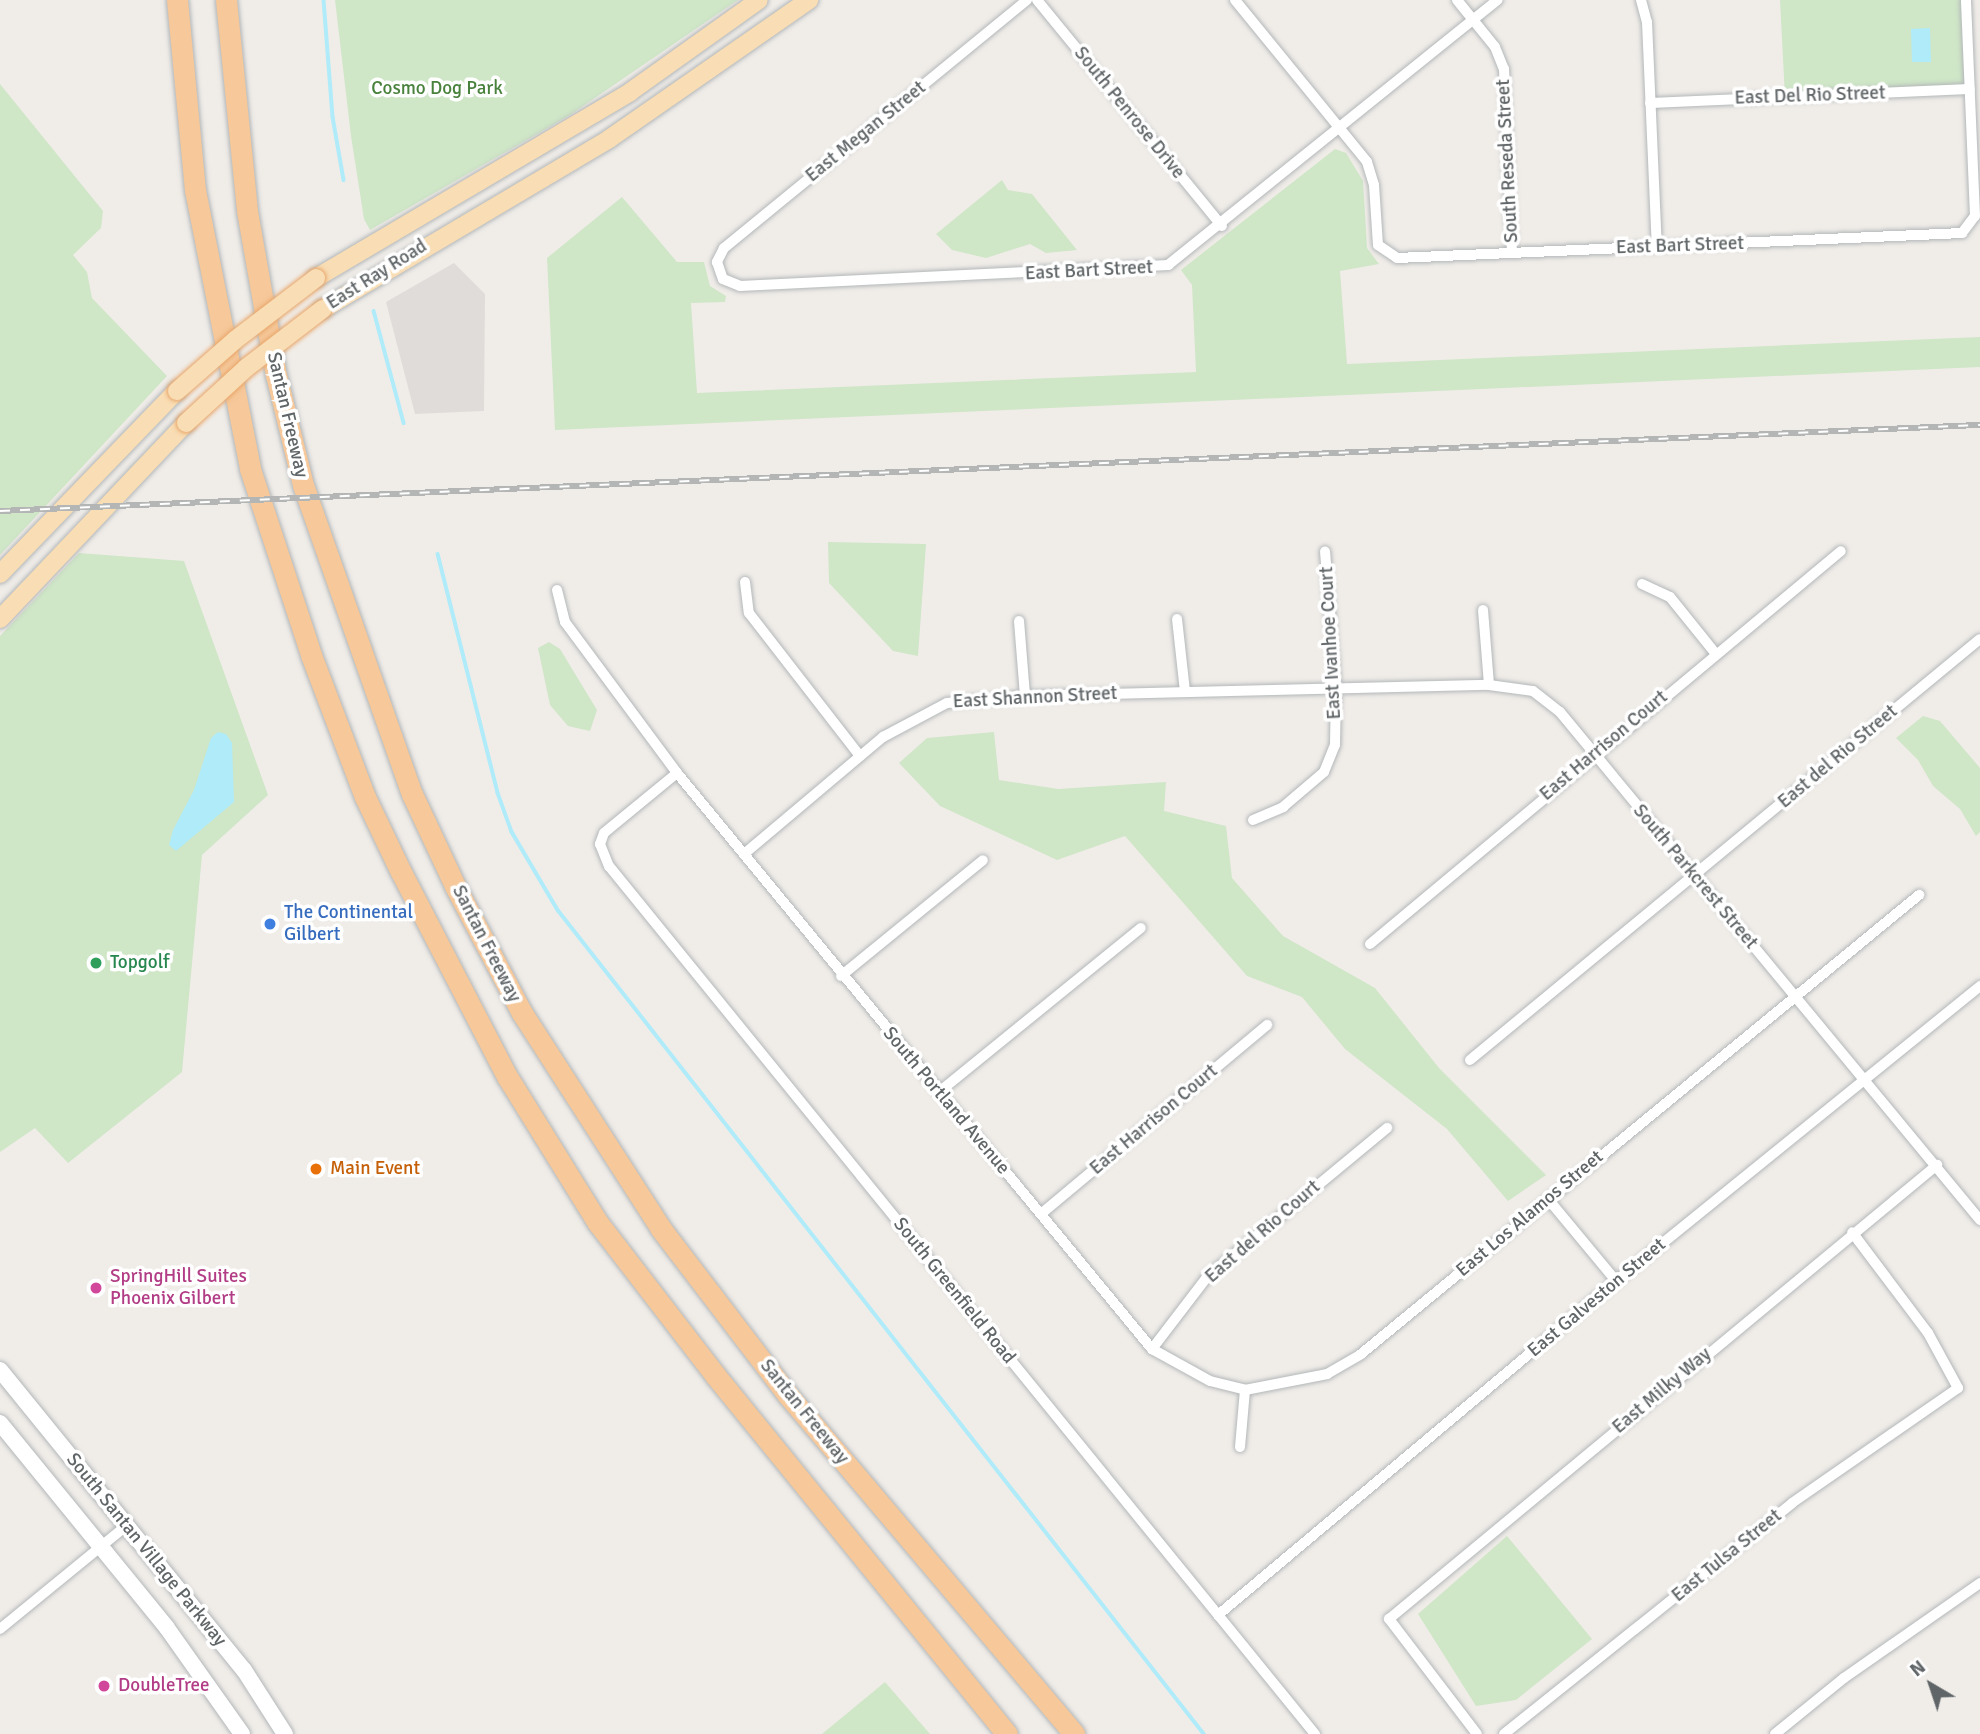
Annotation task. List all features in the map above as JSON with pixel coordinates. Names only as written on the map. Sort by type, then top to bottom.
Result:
[{"type":"highway","points":[[177,0],[195,190],[250,469],[311,655],[365,797],[401,873],[508,1078],[598,1223],[715,1376],[1007,1734]]},
{"type":"highway","name":"Santan Freeway","points":[[226,0],[247,211],[276,375],[303,485],[412,794],[455,886],[522,1013],[661,1229],[787,1394],[1074,1734]]},
{"type":"main road","name":"East Ray Road","points":[[0,574],[177,391],[234,340],[316,278],[630,92],[759,0]]},
{"type":"main road","name":"East Ray Road","points":[[0,620],[186,423],[246,368],[323,309],[653,111],[809,0]]},
{"type":"main road","name":"South Santan Village Parkway","points":[[0,1370],[244,1670],[285,1734]]},
{"type":"main road","name":"South Santan Village Parkway","points":[[0,1423],[213,1688],[242,1734]]},
{"type":"street","name":"East Megan Street","points":[[719,272],[718,258],[724,248],[1027,0]]},
{"type":"street","name":"South Penrose Drive","points":[[1037,0],[1222,226]]},
{"type":"street","points":[[1235,0],[1341,129]]},
{"type":"street","name":"South Reseda Street","points":[[1457,0],[1498,51],[1504,69],[1512,253]]},
{"type":"street","name":"East Bart Street","points":[[719,272],[726,282],[738,286],[1154,269],[1181,259],[1498,0]]},
{"type":"street","points":[[1641,0],[1647,18],[1657,247]]},
{"type":"street","points":[[1966,0],[1970,89]]},
{"type":"street","name":"East Bart Street","points":[[1341,129],[1372,173],[1377,240],[1386,255],[1397,258],[1955,234],[1971,226],[1975,212],[1970,89]]},
{"type":"street","name":"East Del Rio Street","points":[[1650,103],[1970,89]]},
{"type":"street","name":"East Ivanhoe Court","points":[[1253,820],[1283,807],[1324,772],[1335,745],[1336,688],[1325,551]]},
{"type":"street","name":"East Harrison Court","points":[[1370,944],[1593,755],[1841,551]]},
{"type":"street","points":[[745,582],[749,613],[860,756]]},
{"type":"street","points":[[1642,584],[1670,597],[1716,654]]},
{"type":"street","name":"South Portland Avenue","points":[[557,590],[565,622],[677,773],[841,976],[1152,1349],[1210,1381],[1245,1390]]},
{"type":"street","points":[[1483,610],[1489,685]]},
{"type":"street","points":[[1177,619],[1185,692]]},
{"type":"street","points":[[1019,621],[1025,696]]},
{"type":"street","name":"East del Rio Street","points":[[1695,876],[1980,639]]},
{"type":"street","name":"South Parkcrest Street","points":[[1336,688],[1489,685],[1533,691],[1560,712],[1980,1220]]},
{"type":"street","name":"East Shannon Street","points":[[744,853],[860,756],[911,718],[947,703],[1025,696],[1336,688]]},
{"type":"street","name":"South Greenfield Road","points":[[677,773],[613,824],[600,844],[609,866],[1315,1734]]},
{"type":"street","points":[[841,976],[983,860]]},
{"type":"street","points":[[1470,1060],[1695,876]]},
{"type":"street","name":"East Los Alamos Street","points":[[1245,1390],[1327,1374],[1361,1354],[1919,895]]},
{"type":"street","points":[[939,1092],[1141,928]]},
{"type":"street","name":"East Galveston Street","points":[[1218,1615],[1616,1281],[1980,986]]},
{"type":"street","name":"East Harrison Court","points":[[1041,1214],[1267,1025]]},
{"type":"street","name":"East del Rio Court","points":[[1152,1349],[1207,1277],[1387,1128]]},
{"type":"street","name":"East Milky Way","points":[[1477,1734],[1389,1619],[1852,1232],[1937,1165]]},
{"type":"street","points":[[1548,1199],[1616,1281]]},
{"type":"street","name":"East Tulsa Street","points":[[1504,1734],[1792,1503],[1958,1388],[1928,1333],[1852,1232]]},
{"type":"street","points":[[1240,1447],[1245,1390]]},
{"type":"street","points":[[0,1629],[126,1526]]},
{"type":"street","points":[[1775,1734],[1844,1678],[1980,1583]]},
{"type":"shaded area","points":[[454,263],[485,294],[484,411],[415,414],[386,302]]},
{"type":"green space","name":"Cosmo Dog Park","points":[[335,0],[738,0],[570,115],[370,230],[364,219],[351,136]]},
{"type":"green space","points":[[1780,0],[1966,0],[1970,89],[1785,97]]},
{"type":"green space","points":[[0,84],[103,211],[101,228],[73,255],[87,272],[92,298],[167,376],[0,555]]},
{"type":"green space","points":[[1335,149],[1346,153],[1363,181],[1367,248],[1379,264],[1340,271],[1347,364],[1980,337],[1980,367],[555,430],[547,258],[622,197],[677,262],[704,262],[710,286],[726,296],[725,302],[691,303],[697,393],[1196,372],[1192,285],[1181,270]]},
{"type":"green space","points":[[1002,180],[1008,190],[1032,194],[1077,250],[1046,253],[1030,244],[986,258],[952,250],[936,234]]},
{"type":"green space","points":[[828,542],[926,544],[918,656],[893,651],[829,583]]},
{"type":"green space","name":"Topgolf","points":[[79,553],[184,561],[268,795],[202,855],[182,1072],[68,1163],[35,1128],[0,1152],[0,636]]},
{"type":"green space","points":[[549,642],[560,649],[597,710],[590,731],[568,726],[550,705],[538,648]]},
{"type":"green space","points":[[1923,716],[1940,721],[1980,768],[1980,832],[1976,836],[1960,809],[1933,786],[1918,760],[1896,738]]},
{"type":"green space","points":[[994,732],[999,780],[1058,789],[1166,782],[1164,811],[1226,826],[1232,878],[1283,936],[1375,988],[1439,1068],[1546,1175],[1508,1201],[1447,1129],[1345,1049],[1302,997],[1247,976],[1125,836],[1057,860],[940,806],[899,763],[927,738]]},
{"type":"green space","points":[[1507,1536],[1592,1639],[1516,1700],[1476,1706],[1418,1614]]},
{"type":"green space","points":[[885,1682],[930,1734],[822,1734]]},
{"type":"water","points":[[1930,28],[1931,62],[1912,62],[1911,29]]},
{"type":"water","points":[[218,732],[226,734],[232,743],[234,802],[176,851],[169,845],[173,830],[194,790],[211,738]]},
{"type":"waterway","points":[[324,0],[333,117],[344,180]]},
{"type":"waterway","points":[[374,311],[404,423]]},
{"type":"waterway","points":[[438,554],[498,793],[512,832],[558,910],[1204,1734]]},
{"type":"railway","points":[[0,511],[1980,425]]},
{"type":"place","name":"The Continental Gilbert","points":[[270,924]]},
{"type":"place","name":"Topgolf","points":[[96,963]]},
{"type":"place","name":"Main Event","points":[[316,1169]]},
{"type":"place","name":"SpringHill Suites Phoenix Gilbert","points":[[96,1288]]},
{"type":"place","name":"DoubleTree","points":[[104,1686]]}]
